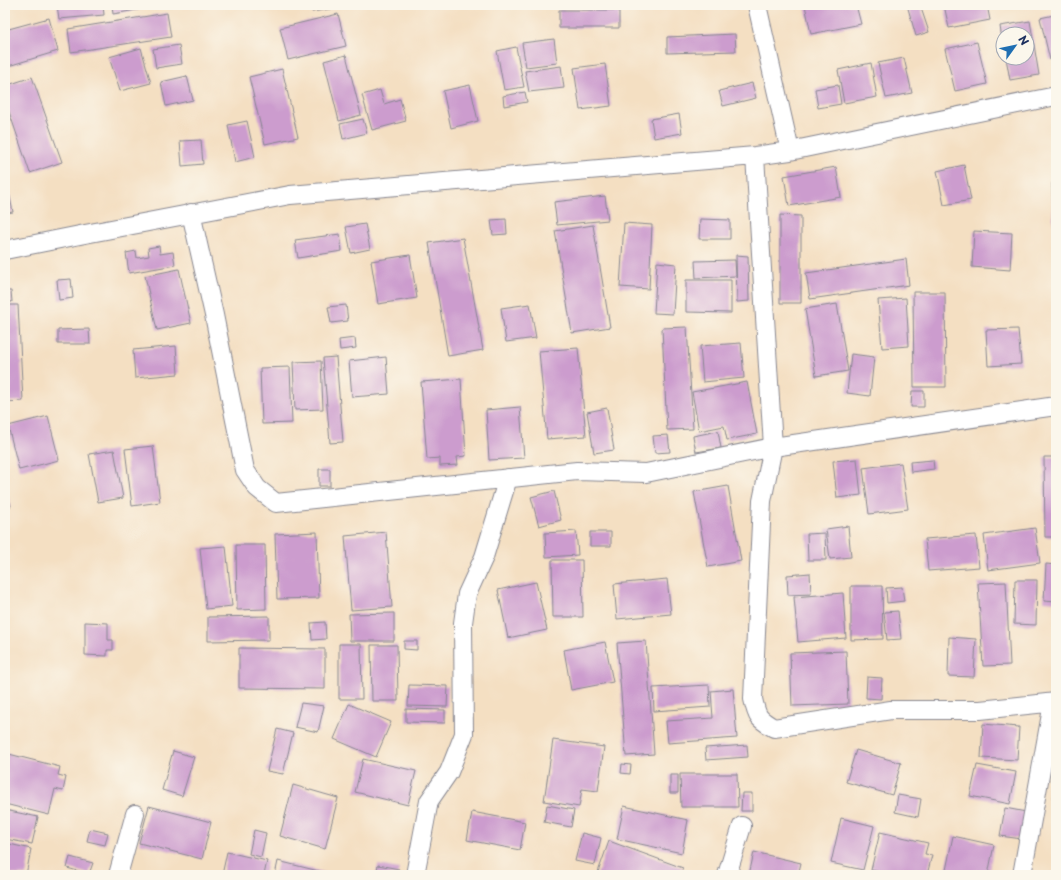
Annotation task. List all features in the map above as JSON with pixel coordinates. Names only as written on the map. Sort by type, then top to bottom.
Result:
[{"type":"street","points":[[757,5],[790,151]]},
{"type":"street","points":[[5,250],[290,195],[755,156],[790,151],[1056,96]]},
{"type":"street","points":[[755,156],[773,447],[762,501],[753,699],[756,712],[761,721],[774,728],[891,710],[980,710],[1055,702],[1022,875]]},
{"type":"street","points":[[191,213],[214,315],[245,470],[257,488],[276,503],[577,471],[646,472],[773,447],[1056,406]]},
{"type":"street","points":[[415,875],[429,801],[449,772],[464,734],[463,623],[467,594],[484,557],[508,478]]},
{"type":"street","points":[[118,875],[134,814]]},
{"type":"street","points":[[727,875],[742,826]]},
{"type":"building","points":[[57,5],[103,5],[104,15],[59,19]]},
{"type":"building","points":[[112,5],[154,5],[154,7],[113,14]]},
{"type":"building","points":[[311,5],[335,5],[336,8],[312,12]]},
{"type":"building","points":[[506,5],[536,5],[536,6],[506,8]]},
{"type":"building","points":[[805,5],[856,5],[861,24],[811,34]]},
{"type":"building","points":[[907,5],[920,5],[929,32],[916,36]]},
{"type":"building","points":[[944,5],[987,5],[990,20],[949,28]]},
{"type":"building","points":[[559,10],[619,10],[619,28],[559,28]]},
{"type":"building","points":[[167,13],[171,37],[71,52],[68,29]]},
{"type":"building","points":[[338,14],[346,46],[288,60],[280,28]]},
{"type":"building","points":[[1054,15],[1056,23],[1056,58],[1050,60],[1040,18]]},
{"type":"building","points":[[49,18],[58,51],[5,67],[5,30]]},
{"type":"building","points":[[1030,21],[1031,26],[1000,26]]},
{"type":"building","points":[[735,34],[736,51],[667,53],[667,37]]},
{"type":"building","points":[[554,39],[557,63],[526,67],[522,43]]},
{"type":"building","points":[[977,42],[987,84],[955,91],[945,49]]},
{"type":"building","points":[[179,45],[182,64],[156,68],[153,49]]},
{"type":"building","points":[[516,47],[524,87],[504,90],[497,51]]},
{"type":"building","points":[[141,48],[151,83],[120,91],[109,57]]},
{"type":"building","points":[[1035,51],[1039,75],[1010,80],[1007,66],[1035,66]]},
{"type":"building","points":[[346,55],[361,115],[339,121],[324,61]]},
{"type":"building","points":[[904,58],[912,93],[886,98],[878,63]]},
{"type":"building","points":[[871,63],[877,97],[844,103],[838,70]]},
{"type":"building","points":[[605,64],[611,106],[580,110],[574,68]]},
{"type":"building","points":[[561,66],[564,88],[529,92],[525,71]]},
{"type":"building","points":[[282,69],[298,137],[265,144],[249,77]]},
{"type":"building","points":[[187,76],[193,100],[166,106],[161,82]]},
{"type":"building","points":[[32,77],[62,162],[30,173],[5,100],[5,86]]},
{"type":"building","points":[[752,83],[756,98],[723,106],[719,91]]},
{"type":"building","points":[[470,85],[478,121],[451,128],[443,91]]},
{"type":"building","points":[[838,85],[841,104],[818,108],[815,89]]},
{"type":"building","points":[[380,90],[384,104],[400,99],[406,121],[372,130],[362,95]]},
{"type":"building","points":[[525,92],[527,102],[504,106],[503,96]]},
{"type":"building","points":[[679,114],[682,133],[654,138],[651,119]]},
{"type":"building","points":[[363,119],[367,133],[343,139],[340,124]]},
{"type":"building","points":[[247,121],[255,157],[235,162],[228,125]]},
{"type":"building","points":[[201,140],[203,164],[182,166],[180,141]]},
{"type":"building","points":[[964,165],[971,200],[944,205],[937,171]]},
{"type":"building","points":[[836,167],[841,197],[789,206],[784,176]]},
{"type":"building","points":[[5,173],[13,212],[5,213]]},
{"type":"building","points":[[1052,183],[1056,183],[1056,224],[1053,224]]},
{"type":"building","points":[[605,196],[608,220],[557,225],[554,202]]},
{"type":"building","points":[[780,215],[801,216],[801,303],[780,303]]},
{"type":"building","points":[[506,219],[507,234],[493,235],[491,220]]},
{"type":"building","points":[[700,219],[730,220],[730,239],[699,239]]},
{"type":"building","points":[[624,223],[652,225],[649,289],[620,287]]},
{"type":"building","points":[[365,224],[370,249],[351,253],[346,227]]},
{"type":"building","points":[[593,225],[610,327],[572,333],[555,231]]},
{"type":"building","points":[[974,231],[1012,233],[1010,270],[972,267]]},
{"type":"building","points":[[340,234],[342,251],[298,258],[295,240]]},
{"type":"building","points":[[463,238],[483,350],[448,356],[429,243]]},
{"type":"building","points":[[159,246],[160,254],[173,252],[175,265],[129,273],[126,253],[136,251],[137,258],[149,256],[148,248]]},
{"type":"building","points":[[410,255],[417,298],[378,304],[371,261]]},
{"type":"building","points":[[736,255],[748,256],[749,301],[737,302]]},
{"type":"building","points":[[906,259],[909,285],[810,299],[806,273]]},
{"type":"building","points":[[735,260],[736,276],[696,278],[695,261]]},
{"type":"building","points":[[657,262],[676,264],[673,314],[654,313]]},
{"type":"building","points":[[179,269],[191,323],[157,330],[145,276]]},
{"type":"building","points":[[71,279],[73,298],[59,300],[57,280]]},
{"type":"building","points":[[686,280],[731,280],[731,313],[686,312]]},
{"type":"building","points":[[5,291],[11,291],[12,302],[5,302]]},
{"type":"building","points":[[913,292],[945,292],[946,387],[914,387]]},
{"type":"building","points":[[906,298],[909,346],[882,348],[878,300]]},
{"type":"building","points":[[530,304],[536,338],[506,342],[501,308]]},
{"type":"building","points":[[837,304],[848,371],[816,376],[805,309]]},
{"type":"building","points":[[5,305],[18,305],[23,401],[5,402]]},
{"type":"building","points":[[346,305],[348,321],[331,323],[328,307]]},
{"type":"building","points":[[687,327],[693,429],[667,430],[662,328]]},
{"type":"building","points":[[89,329],[90,344],[58,344],[58,330]]},
{"type":"building","points":[[1018,329],[1021,364],[988,366],[986,330]]},
{"type":"building","points":[[355,338],[356,348],[340,350],[339,340]]},
{"type":"building","points":[[741,343],[744,378],[703,382],[700,346]]},
{"type":"building","points":[[176,346],[178,374],[135,378],[133,350]]},
{"type":"building","points":[[578,348],[586,436],[547,439],[539,351]]},
{"type":"building","points":[[851,354],[874,357],[870,396],[847,393]]},
{"type":"building","points":[[336,357],[343,442],[330,443],[323,358]]},
{"type":"building","points":[[386,357],[389,394],[352,397],[349,361]]},
{"type":"building","points":[[321,361],[323,409],[295,410],[293,362]]},
{"type":"building","points":[[290,367],[292,423],[262,424],[260,368]]},
{"type":"building","points":[[461,379],[466,456],[457,457],[458,465],[440,466],[440,458],[427,459],[421,382]]},
{"type":"building","points":[[747,382],[757,434],[727,440],[724,426],[699,431],[692,392]]},
{"type":"building","points":[[912,391],[924,391],[924,407],[911,407]]},
{"type":"building","points":[[520,407],[524,458],[489,460],[486,410]]},
{"type":"building","points":[[607,408],[614,450],[594,453],[587,412]]},
{"type":"building","points":[[48,416],[59,460],[19,470],[8,426]]},
{"type":"building","points":[[718,431],[721,448],[696,452],[693,436]]},
{"type":"building","points":[[668,435],[670,452],[655,453],[653,436]]},
{"type":"building","points":[[153,446],[160,502],[132,506],[125,449]]},
{"type":"building","points":[[114,450],[123,498],[98,502],[89,454]]},
{"type":"building","points":[[1044,457],[1056,457],[1056,537],[1045,537]]},
{"type":"building","points":[[857,459],[861,495],[837,498],[833,461]]},
{"type":"building","points":[[933,460],[934,469],[911,472],[910,462]]},
{"type":"building","points":[[901,463],[908,509],[869,514],[863,468]]},
{"type":"building","points":[[319,469],[330,469],[330,486],[319,486]]},
{"type":"building","points":[[5,486],[11,506],[5,508]]},
{"type":"building","points":[[728,486],[741,561],[708,567],[694,492]]},
{"type":"building","points":[[554,491],[561,520],[539,526],[531,497]]},
{"type":"building","points":[[848,526],[851,557],[830,559],[826,529]]},
{"type":"building","points":[[1035,528],[1040,563],[988,570],[984,535]]},
{"type":"building","points":[[576,531],[578,555],[546,557],[545,533]]},
{"type":"building","points":[[317,532],[319,598],[277,599],[275,534]]},
{"type":"building","points":[[386,532],[392,607],[351,610],[345,536]]},
{"type":"building","points":[[590,532],[611,532],[611,546],[590,546]]},
{"type":"building","points":[[825,533],[826,560],[808,560],[807,534]]},
{"type":"building","points":[[976,535],[979,567],[928,571],[925,539]]},
{"type":"building","points":[[236,545],[265,545],[266,609],[237,610]]},
{"type":"building","points":[[226,546],[232,606],[206,609],[200,548]]},
{"type":"building","points":[[552,560],[582,560],[583,617],[553,617]]},
{"type":"building","points":[[1046,564],[1056,565],[1056,602],[1044,601]]},
{"type":"building","points":[[810,573],[811,594],[788,595],[787,575]]},
{"type":"building","points":[[667,579],[671,614],[617,619],[614,584]]},
{"type":"building","points":[[1015,580],[1037,580],[1036,625],[1014,624]]},
{"type":"building","points":[[536,582],[547,630],[508,638],[498,590]]},
{"type":"building","points":[[1006,582],[1010,665],[983,666],[978,583]]},
{"type":"building","points":[[851,586],[882,586],[883,639],[851,640]]},
{"type":"building","points":[[902,587],[904,601],[887,603],[886,588]]},
{"type":"building","points":[[843,593],[846,638],[798,642],[794,597]]},
{"type":"building","points":[[898,611],[901,639],[887,640],[884,612]]},
{"type":"building","points":[[394,613],[394,641],[350,641],[349,614]]},
{"type":"building","points":[[269,616],[269,640],[208,641],[208,617]]},
{"type":"building","points":[[85,622],[108,623],[108,640],[113,640],[113,650],[107,650],[107,656],[85,655]]},
{"type":"building","points":[[325,622],[326,639],[312,640],[311,623]]},
{"type":"building","points":[[949,637],[976,639],[974,677],[948,676]]},
{"type":"building","points":[[404,641],[417,641],[417,650],[404,649]]},
{"type":"building","points":[[646,641],[654,754],[626,756],[617,643]]},
{"type":"building","points":[[605,642],[613,682],[571,690],[564,650]]},
{"type":"building","points":[[339,644],[361,644],[362,699],[339,699]]},
{"type":"building","points":[[371,645],[397,645],[398,701],[372,701]]},
{"type":"building","points":[[239,648],[325,649],[325,689],[239,688]]},
{"type":"building","points":[[846,651],[848,704],[792,706],[790,653]]},
{"type":"building","points":[[867,677],[882,678],[881,699],[866,698]]},
{"type":"building","points":[[409,685],[448,686],[447,707],[408,706]]},
{"type":"building","points":[[709,685],[710,707],[654,711],[653,688]]},
{"type":"building","points":[[733,689],[737,738],[668,743],[666,721],[713,718],[711,691]]},
{"type":"building","points":[[301,703],[324,706],[318,732],[295,727]]},
{"type":"building","points":[[349,704],[391,722],[376,757],[334,739]]},
{"type":"building","points":[[406,709],[445,710],[445,723],[406,722]]},
{"type":"building","points":[[983,724],[1019,727],[1017,760],[981,758]]},
{"type":"building","points":[[277,729],[293,733],[283,774],[267,771]]},
{"type":"building","points":[[553,740],[604,747],[598,791],[582,789],[579,807],[544,801]]},
{"type":"building","points":[[747,745],[748,757],[706,760],[705,748]]},
{"type":"building","points":[[856,750],[901,763],[892,795],[846,782]]},
{"type":"building","points":[[173,751],[194,757],[182,796],[162,790]]},
{"type":"building","points":[[5,753],[60,767],[58,775],[66,777],[63,791],[55,789],[49,815],[5,804]]},
{"type":"building","points":[[363,759],[416,771],[408,805],[355,792]]},
{"type":"building","points":[[622,764],[631,765],[630,774],[621,773]]},
{"type":"building","points":[[977,765],[1016,772],[1010,804],[970,796]]},
{"type":"building","points":[[680,774],[737,774],[738,807],[681,807]]},
{"type":"building","points":[[670,775],[678,775],[678,793],[670,793]]},
{"type":"building","points":[[1054,784],[1056,784],[1056,803],[1053,803]]},
{"type":"building","points":[[293,785],[338,798],[325,849],[280,836]]},
{"type":"building","points":[[742,793],[752,793],[752,811],[741,811]]},
{"type":"building","points":[[898,795],[921,799],[918,817],[895,812]]},
{"type":"building","points":[[547,805],[574,810],[571,827],[544,822]]},
{"type":"building","points":[[149,806],[211,822],[202,859],[139,843]]},
{"type":"building","points":[[624,806],[688,820],[682,853],[617,839]]},
{"type":"building","points":[[1005,808],[1026,812],[1022,839],[1000,836]]},
{"type":"building","points":[[5,810],[38,817],[32,844],[5,839]]},
{"type":"building","points":[[472,812],[525,822],[520,850],[467,840]]},
{"type":"building","points":[[841,818],[874,826],[863,870],[831,863]]},
{"type":"building","points":[[90,829],[108,833],[105,845],[87,841]]},
{"type":"building","points":[[254,830],[266,833],[261,857],[249,854]]},
{"type":"building","points":[[880,832],[928,843],[925,854],[932,855],[927,875],[893,875],[871,870]]},
{"type":"building","points":[[582,833],[601,838],[595,865],[575,861]]},
{"type":"building","points":[[953,836],[994,845],[988,875],[945,875]]},
{"type":"building","points":[[609,841],[683,868],[680,875],[597,875]]},
{"type":"building","points":[[5,843],[31,849],[26,875],[17,875],[5,872]]},
{"type":"building","points":[[227,852],[267,861],[264,875],[222,875]]},
{"type":"building","points":[[754,852],[801,863],[798,875],[749,875]]},
{"type":"building","points":[[70,857],[93,863],[89,874],[67,868]]},
{"type":"building","points":[[278,861],[331,874],[331,875],[275,875]]},
{"type":"building","points":[[378,865],[399,869],[397,875],[376,875]]}]
